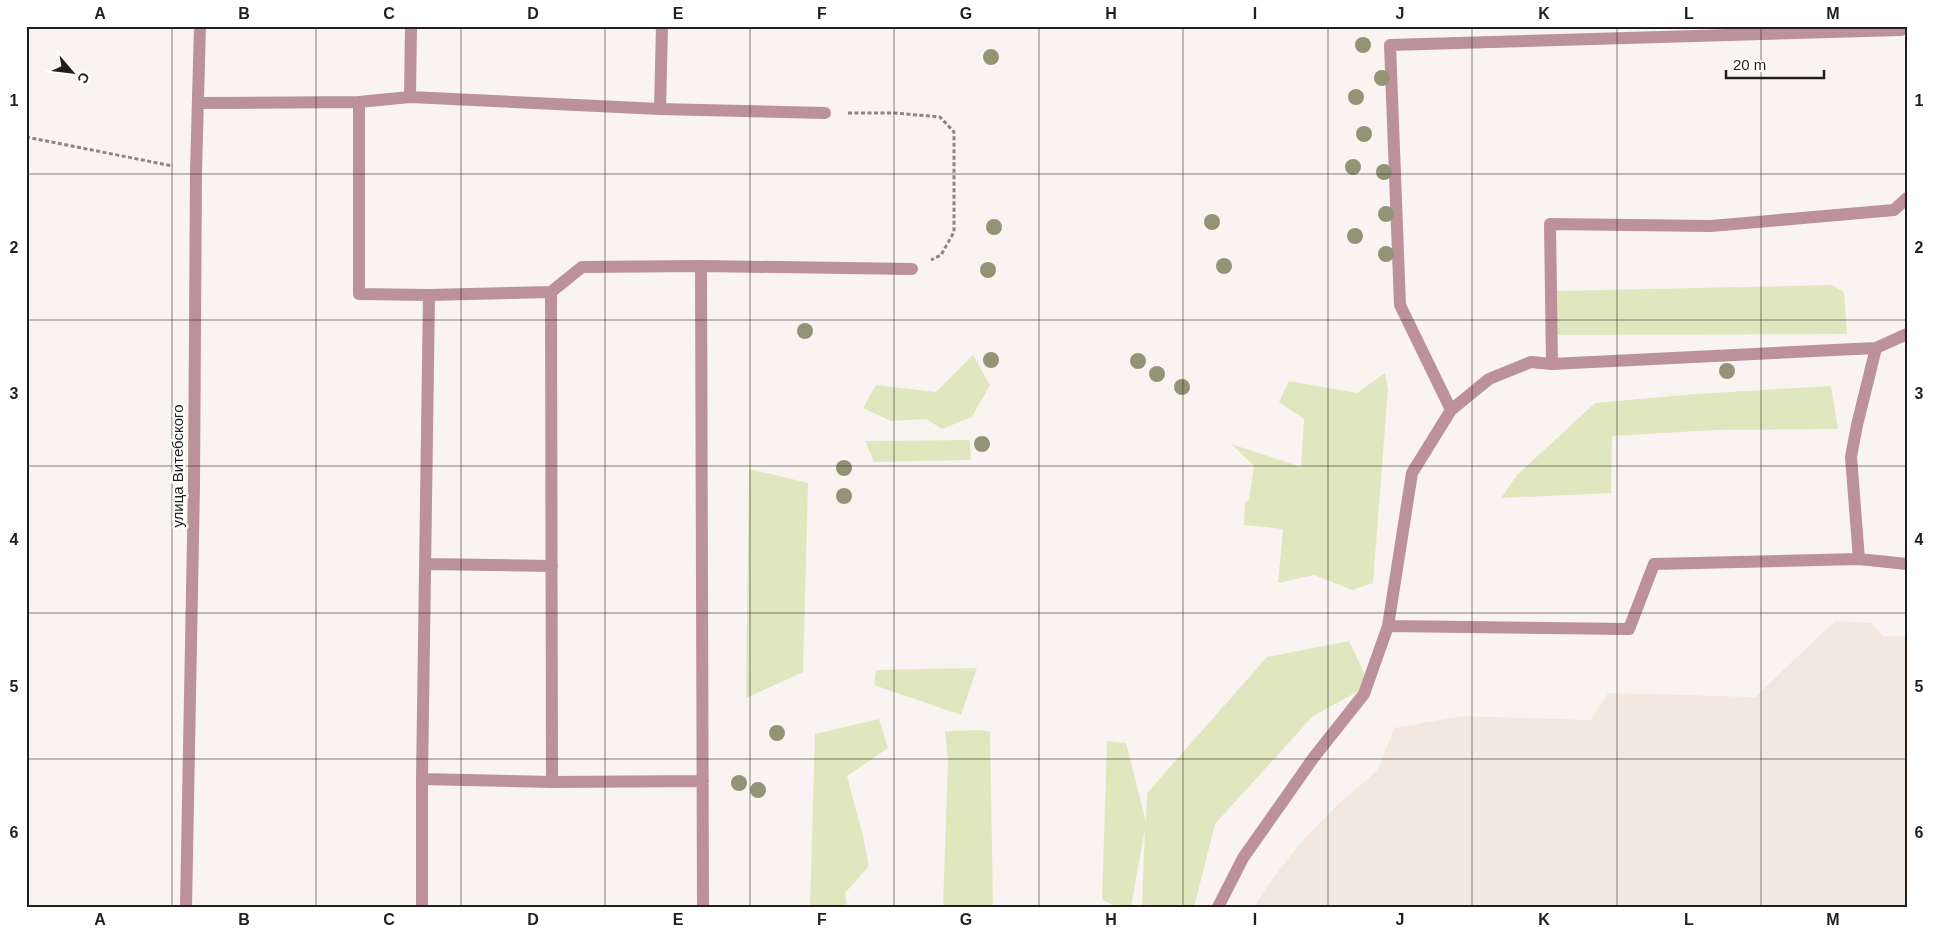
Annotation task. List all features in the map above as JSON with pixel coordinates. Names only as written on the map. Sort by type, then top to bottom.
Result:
[{"type":"street","name":"улица Витебского","points":[[186,907],[194,484],[196,171],[200,26]]},
{"type":"street","points":[[410,97],[411,26]]},
{"type":"street","points":[[660,109],[662,26]]},
{"type":"street","points":[[1451,410],[1400,305],[1390,45],[1901,30],[1901,26]]},
{"type":"street","points":[[199,103],[359,102],[410,97],[660,109],[825,113]]},
{"type":"street","points":[[359,102],[359,294],[428,295],[551,292],[582,266],[912,268]]},
{"type":"street","points":[[1552,364],[1550,224],[1711,226],[1894,210],[1907,198]]},
{"type":"street","points":[[701,266],[703,907]]},
{"type":"street","points":[[551,292],[552,782]]},
{"type":"street","points":[[422,907],[428,295]]},
{"type":"street","points":[[1218,907],[1243,858],[1314,757],[1364,694],[1388,626],[1412,473],[1451,410],[1489,379],[1530,362],[1552,364],[1876,348],[1907,334]]},
{"type":"street","points":[[1860,559],[1851,457],[1876,348]]},
{"type":"street","points":[[1388,626],[1629,629],[1654,564],[1860,559],[1907,564]]},
{"type":"street","points":[[426,564],[552,566]]},
{"type":"street","points":[[422,779],[552,782],[703,781]]},
{"type":"path","points":[[825,113],[894,113],[940,117],[954,132],[954,232],[941,255],[912,268]]},
{"type":"path","points":[[26,137],[196,171]]},
{"type":"shaded area","points":[[1835,621],[1871,623],[1883,636],[1907,636],[1907,907],[1254,907],[1270,882],[1302,841],[1338,804],[1378,770],[1394,728],[1464,716],[1591,720],[1608,693],[1755,697]]},
{"type":"green space","points":[[1832,285],[1844,292],[1847,334],[1555,335],[1555,291]]},
{"type":"green space","points":[[973,355],[990,385],[972,417],[942,429],[926,419],[891,421],[863,408],[876,385],[936,392]]},
{"type":"green space","points":[[1385,373],[1388,389],[1373,583],[1352,590],[1314,575],[1278,583],[1283,529],[1244,525],[1245,504],[1249,499],[1254,466],[1231,444],[1301,467],[1304,419],[1279,402],[1289,381],[1357,393]]},
{"type":"green space","points":[[1831,386],[1838,429],[1715,430],[1612,436],[1611,493],[1501,498],[1517,475],[1595,403],[1695,394]]},
{"type":"green space","points":[[970,440],[971,460],[874,462],[865,441]]},
{"type":"green space","points":[[749,469],[808,483],[803,672],[746,698]]},
{"type":"green space","points":[[1349,641],[1370,685],[1313,716],[1215,824],[1194,907],[1142,907],[1145,829],[1131,907],[1119,907],[1102,900],[1107,741],[1126,743],[1146,822],[1147,793],[1267,657]]},
{"type":"green space","points":[[977,668],[961,715],[874,685],[876,670]]},
{"type":"green space","points":[[879,719],[888,748],[847,776],[869,866],[845,893],[847,907],[810,907],[815,734]]},
{"type":"green space","points":[[980,730],[990,732],[993,907],[943,907],[948,760],[945,731]]}]
